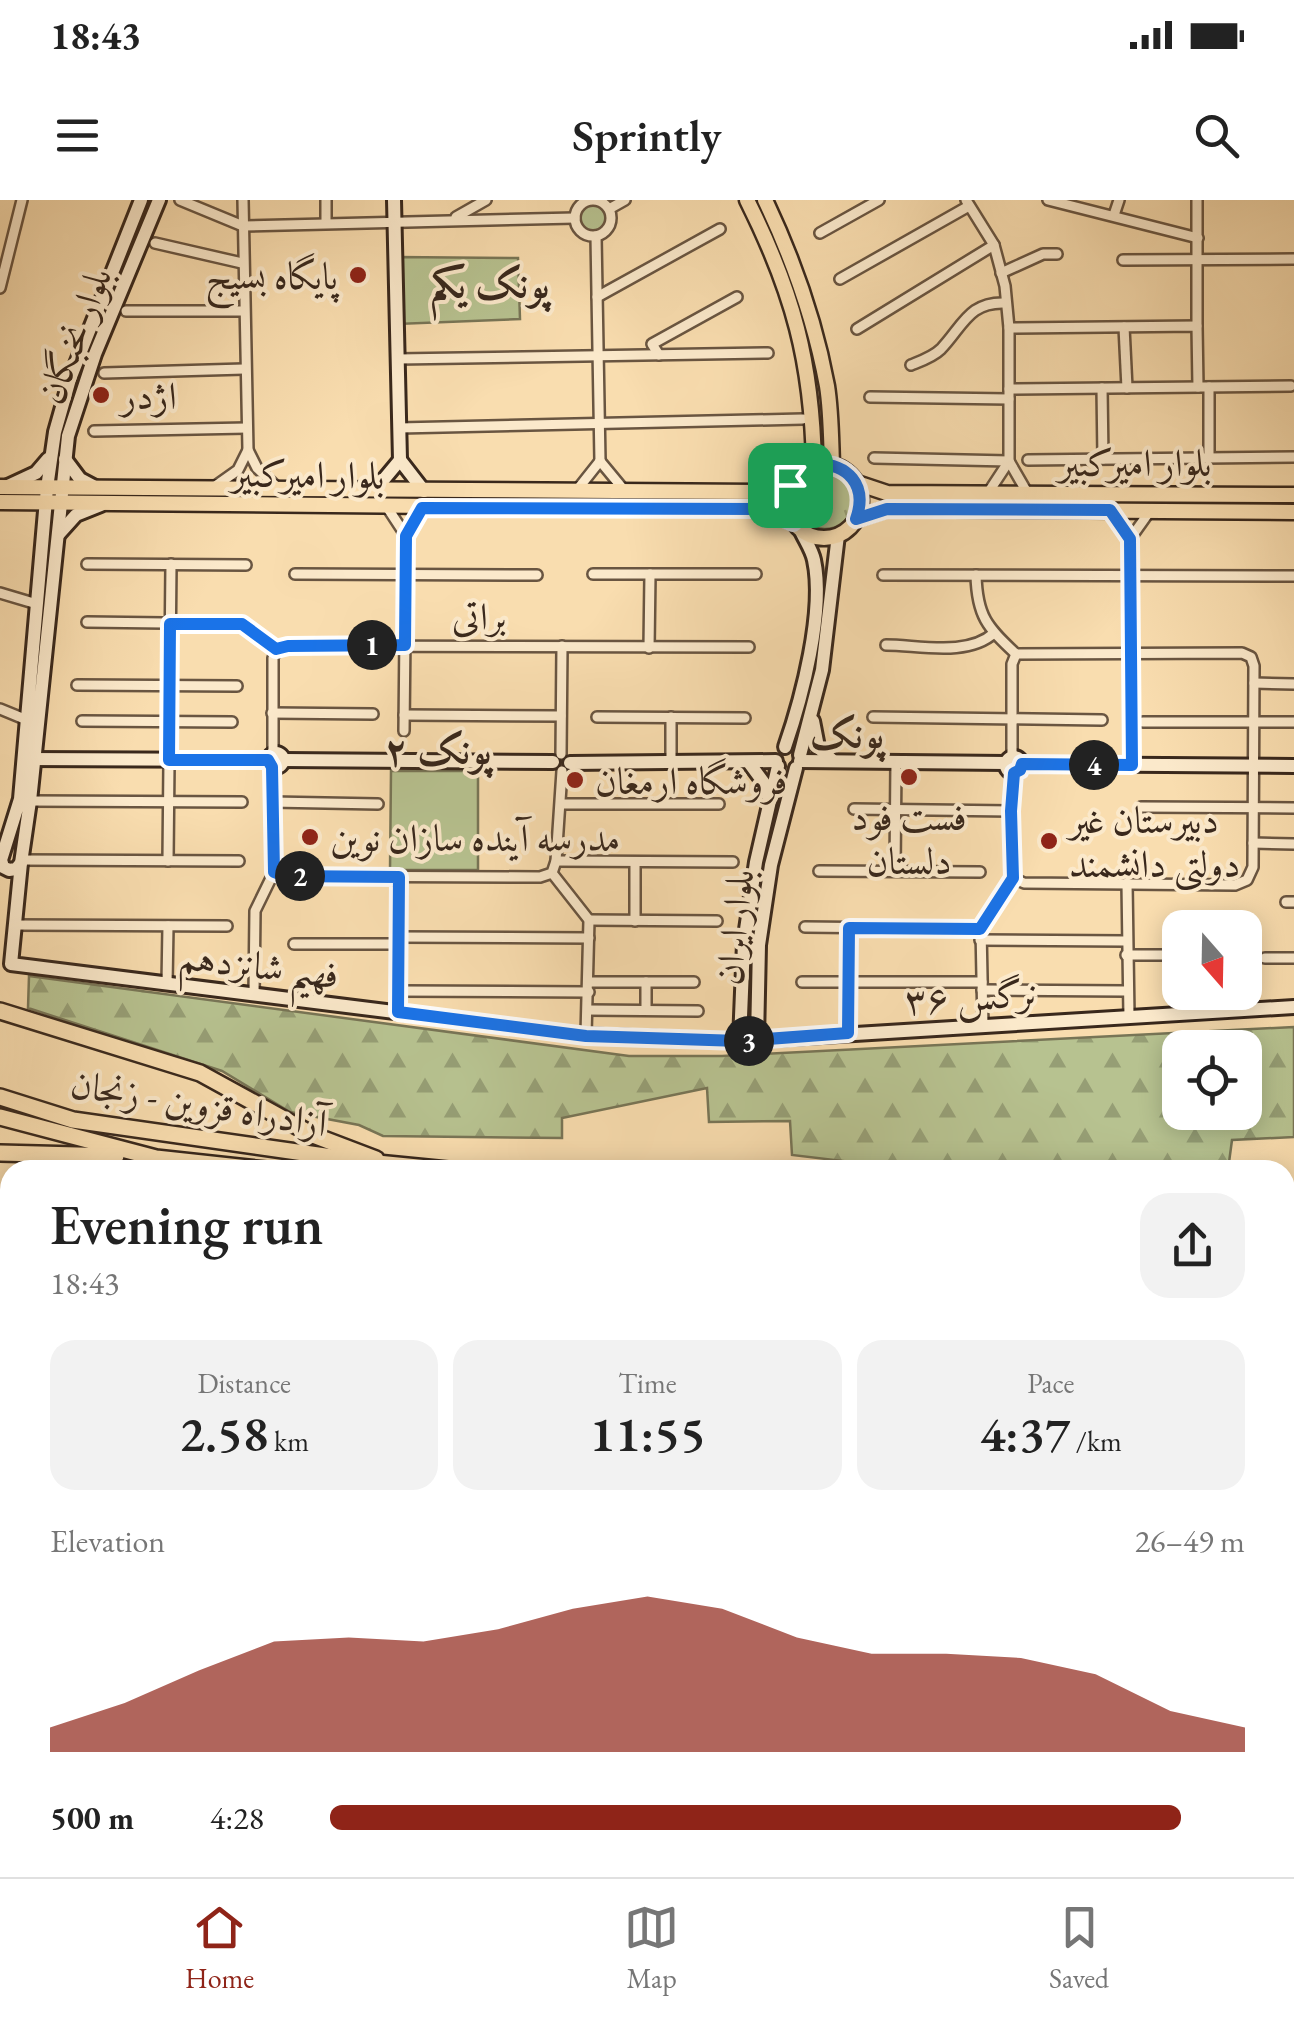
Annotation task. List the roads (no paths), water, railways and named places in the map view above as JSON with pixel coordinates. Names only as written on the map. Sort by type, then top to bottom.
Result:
[{"type":"highway","points":[[0,1011],[200,1073],[313,1135],[379,1160]]},
{"type":"highway","name":"آزادراه قزوین - زنجان","points":[[0,1098],[73,1120],[360,1160]]},
{"type":"highway","points":[[0,1116],[156,1158]]},
{"type":"highway","points":[[0,1154],[174,1160]]},
{"type":"main road","points":[[746,200],[774,258],[800,333],[813,411],[814,464]]},
{"type":"main road","points":[[764,200],[782,237],[815,330],[828,390],[832,464]]},
{"type":"main road","points":[[814,464],[832,464],[857,483],[861,495],[856,519],[838,536],[813,536],[797,527],[787,510],[790,485],[814,464]]},
{"type":"main road","name":"بلوار امیرکبیر","points":[[857,483],[887,493],[1294,495]]},
{"type":"main road","name":"بلوار امیرکبیر","points":[[101,497],[206,491],[760,492],[790,485]]},
{"type":"main road","name":"بلوار امیرکبیر","points":[[1,492],[422,508],[762,509],[797,527]]},
{"type":"main road","name":"بلوار امیرکبیر","points":[[856,519],[887,509],[1294,512]]},
{"type":"street","points":[[0,288],[22,200]]},
{"type":"street","name":"بلوار نخبگان","points":[[11,964],[30,800],[28,720],[38,604],[70,379],[141,200]]},
{"type":"street","name":"بلوار نخبگان","points":[[57,457],[158,200]]},
{"type":"street","points":[[180,200],[244,226],[575,218]]},
{"type":"street","points":[[243,200],[248,450],[257,468],[282,492]]},
{"type":"street","points":[[326,200],[326,223]]},
{"type":"street","points":[[394,200],[400,460],[424,492]]},
{"type":"street","points":[[453,219],[486,200]]},
{"type":"street","points":[[609,210],[625,200]]},
{"type":"street","points":[[820,233],[879,200]]},
{"type":"street","points":[[1048,200],[1198,238]]},
{"type":"street","points":[[1114,215],[1118,200]]},
{"type":"street","points":[[1197,200],[1197,326],[1210,458]]},
{"type":"street","points":[[584,201],[601,202],[609,210],[610,226],[596,236],[579,229],[575,218],[584,201]]},
{"type":"street","points":[[840,279],[968,203],[994,245],[1001,274],[1008,328],[1009,460],[1028,494]]},
{"type":"street","points":[[597,297],[720,229]]},
{"type":"street","points":[[575,492],[600,461],[596,236]]},
{"type":"street","points":[[155,242],[242,263]]},
{"type":"street","points":[[857,329],[994,245]]},
{"type":"street","points":[[1001,274],[1043,254],[1057,254]]},
{"type":"street","points":[[1123,260],[1294,259]]},
{"type":"street","points":[[659,354],[652,344],[737,296]]},
{"type":"street","points":[[911,365],[940,350],[975,309],[993,303],[1006,304]]},
{"type":"street","points":[[126,311],[243,310]]},
{"type":"street","points":[[1008,328],[1197,326]]},
{"type":"street","points":[[1124,327],[1127,388]]},
{"type":"street","points":[[398,359],[768,353]]},
{"type":"street","points":[[104,373],[244,369]]},
{"type":"street","points":[[870,398],[1102,388],[1291,386]]},
{"type":"street","points":[[1102,388],[1103,459]]},
{"type":"street","points":[[399,428],[804,419]]},
{"type":"street","points":[[94,431],[246,428]]},
{"type":"street","points":[[206,491],[238,470],[248,450]]},
{"type":"street","points":[[1,492],[57,457],[101,497],[76,515],[56,537]]},
{"type":"street","points":[[1028,460],[1294,457]]},
{"type":"street","points":[[874,458],[1009,460]]},
{"type":"street","points":[[376,490],[400,460]]},
{"type":"street","points":[[988,493],[1009,460]]},
{"type":"street","points":[[600,461],[626,492]]},
{"type":"street","name":"بلوار نخبگان","points":[[5,868],[1,860],[14,827],[30,759],[56,537],[53,496]]},
{"type":"street","points":[[387,507],[406,536]]},
{"type":"street","points":[[404,730],[406,536],[422,508]]},
{"type":"street","points":[[1110,510],[1130,539],[1132,765]]},
{"type":"street","points":[[1130,539],[1150,511]]},
{"type":"street","points":[[777,764],[779,750],[785,746],[798,709],[812,629],[814,560],[797,527]]},
{"type":"street","name":"بلوار ایران","points":[[777,764],[744,943],[740,1041],[756,1040],[759,944],[771,865],[813,713],[828,630],[838,536]]},
{"type":"street","points":[[87,564],[246,565]]},
{"type":"street","points":[[168,861],[171,564]]},
{"type":"street","points":[[295,574],[537,575]]},
{"type":"street","points":[[593,574],[756,574]]},
{"type":"street","points":[[650,574],[650,648]]},
{"type":"street","points":[[883,574],[1294,576]]},
{"type":"street","points":[[976,575],[981,616],[1016,654],[1242,653],[1251,657],[1253,843],[1247,880],[1235,884],[1024,884],[1013,878]]},
{"type":"street","points":[[0,593],[38,604]]},
{"type":"street","points":[[87,622],[242,624],[276,649],[272,714],[274,872],[254,911],[254,994]]},
{"type":"street","points":[[886,645],[968,646],[994,633]]},
{"type":"street","name":"براتی","points":[[276,649],[405,645],[749,647]]},
{"type":"street","points":[[274,872],[284,876],[540,878],[552,873],[561,804],[562,646]]},
{"type":"street","points":[[983,1026],[980,934],[1013,878],[1012,664],[1016,654]]},
{"type":"street","points":[[1254,683],[1294,684]]},
{"type":"street","points":[[77,685],[237,686]]},
{"type":"street","points":[[0,709],[28,720]]},
{"type":"street","points":[[813,713],[818,746],[833,761]]},
{"type":"street","points":[[272,714],[373,714]]},
{"type":"street","points":[[404,715],[561,716]]},
{"type":"street","points":[[597,717],[745,718]]},
{"type":"street","points":[[671,717],[671,763]]},
{"type":"street","points":[[873,717],[1102,720]]},
{"type":"street","points":[[82,721],[232,722]]},
{"type":"street","points":[[1143,722],[1294,722]]},
{"type":"street","points":[[785,746],[794,748],[799,761]]},
{"type":"street","points":[[30,759],[777,764],[787,771],[799,761],[1294,766]]},
{"type":"street","points":[[895,871],[896,762]]},
{"type":"street","points":[[750,764],[764,783],[769,807]]},
{"type":"street","points":[[30,800],[242,802]]},
{"type":"street","points":[[272,802],[378,804]]},
{"type":"street","points":[[561,804],[719,804]]},
{"type":"street","points":[[1141,807],[1294,808]]},
{"type":"street","points":[[854,810],[1011,811]]},
{"type":"street","points":[[1253,843],[1294,844]]},
{"type":"street","points":[[227,926],[16,919],[5,868],[14,870],[21,861],[239,861]]},
{"type":"street","points":[[556,862],[733,862]]},
{"type":"street","points":[[635,862],[635,921]]},
{"type":"street","points":[[819,871],[980,872]]},
{"type":"street","points":[[552,873],[589,920],[586,1036]]},
{"type":"street","points":[[398,1012],[399,877]]},
{"type":"street","points":[[1127,883],[1129,1017]]},
{"type":"street","points":[[589,920],[717,921]]},
{"type":"street","points":[[167,984],[168,926]]},
{"type":"street","points":[[805,927],[1126,940]]},
{"type":"street","points":[[848,1033],[849,928]]},
{"type":"street","points":[[294,944],[589,938]]},
{"type":"street","points":[[1126,955],[1162,956]]},
{"type":"street","points":[[1265,958],[1294,958]]},
{"type":"street","name":"فهیم شانزدهم","points":[[11,964],[586,1036],[740,1041]]},
{"type":"street","points":[[646,982],[646,1010]]},
{"type":"street","points":[[398,991],[694,982]]},
{"type":"street","points":[[802,982],[1126,990]]},
{"type":"street","name":"نرگس ۳۶","points":[[756,1040],[1294,1007]]},
{"type":"street","points":[[588,1010],[698,1011]]},
{"type":"place","name":"پایگاه بسیج","points":[[358,275]]},
{"type":"place","name":"اژدر","points":[[101,395]]},
{"type":"place","name":"فست فود دلستان","points":[[909,777]]},
{"type":"place","name":"فروشگاه ارمغان","points":[[575,780]]},
{"type":"place","name":"مدرسه آینده سازان نوین","points":[[310,837]]},
{"type":"place","name":"دبیرستان غیر دولتی دانشمند","points":[[1049,841]]},
{"type":"district","name":"پونک یکم","points":[[490,283]]},
{"type":"district","name":"پونک","points":[[847,733]]},
{"type":"district","name":"پونک ۲","points":[[438,749]]}]
